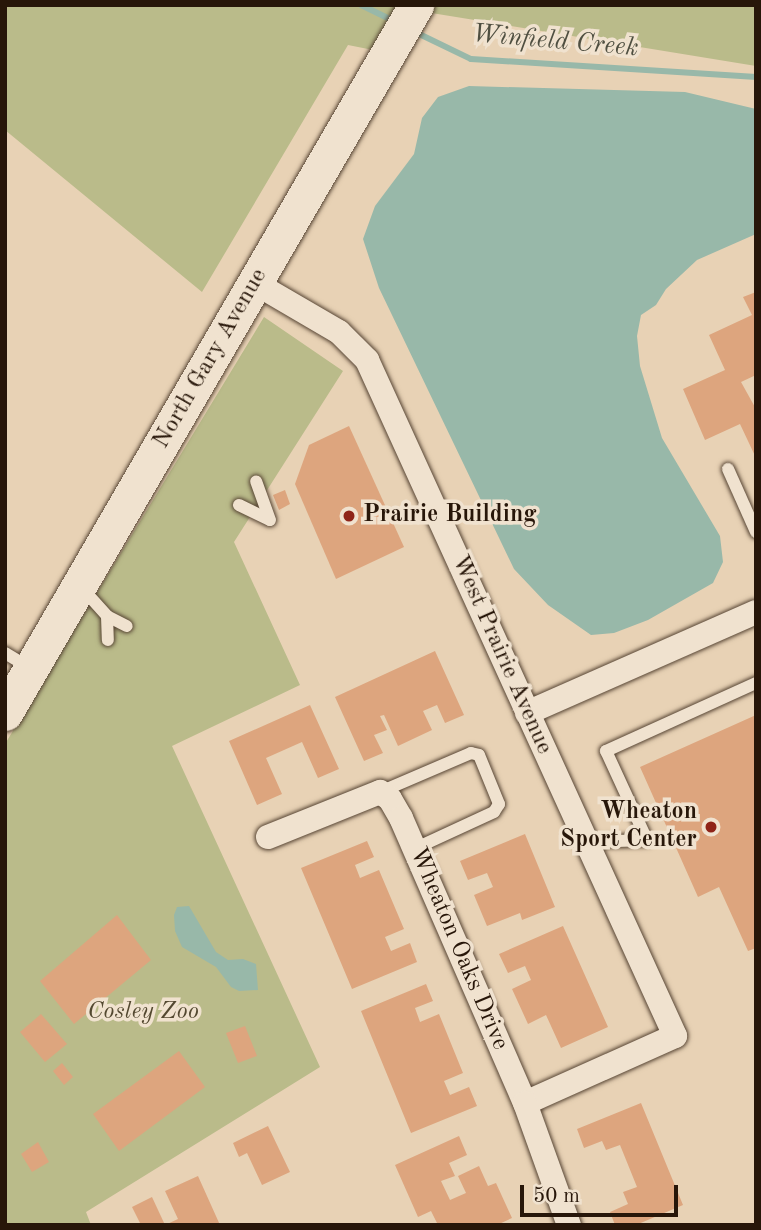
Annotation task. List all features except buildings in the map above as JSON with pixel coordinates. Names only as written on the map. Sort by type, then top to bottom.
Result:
[{"type":"street","name":"North Gary Avenue","points":[[5,713],[18,661],[79,585],[415,8]]},
{"type":"street","name":"West Prairie Avenue","points":[[255,283],[340,332],[367,360],[675,1036],[525,1103]]},
{"type":"street","points":[[527,713],[756,612]]},
{"type":"street","points":[[268,837],[380,792]]},
{"type":"street","name":"Wheaton Oaks Drive","points":[[380,792],[396,808],[525,1103],[569,1225]]},
{"type":"lane","points":[[728,469],[756,531]]},
{"type":"lane","points":[[239,505],[270,520],[256,481]]},
{"type":"lane","points":[[79,585],[107,616],[127,626]]},
{"type":"lane","points":[[107,616],[108,640]]},
{"type":"lane","points":[[587,842],[647,840],[606,751],[756,683]]},
{"type":"lane","points":[[380,792],[471,753],[479,755],[499,804],[494,812],[414,849]]},
{"type":"green space","points":[[5,5],[756,5],[756,66],[413,10],[388,53],[348,45],[202,292],[5,130]]},
{"type":"green space","name":"Cosley Zoo","points":[[264,317],[343,371],[234,542],[300,685],[172,746],[320,1067],[86,1212],[91,1225],[5,1225],[5,744]]},
{"type":"shaded area","points":[[469,86],[685,92],[756,109],[756,234],[697,260],[666,289],[656,305],[641,315],[637,336],[640,366],[662,438],[720,536],[723,562],[713,583],[648,620],[614,633],[591,635],[548,605],[514,569],[379,288],[363,239],[375,206],[414,154],[422,118],[438,97]]},
{"type":"shaded area","points":[[189,906],[216,952],[228,960],[243,959],[256,964],[258,990],[239,991],[231,987],[216,967],[182,947],[175,931],[174,915],[177,907]]},
{"type":"waterway","name":"Winfield Creek","points":[[361,5],[394,21]]},
{"type":"waterway","name":"Winfield Creek","points":[[413,31],[471,59],[756,77]]},
{"type":"place","name":"Prairie Building","points":[[349,516]]},
{"type":"place","name":"Wheaton Sport Center","points":[[711,827]]}]
